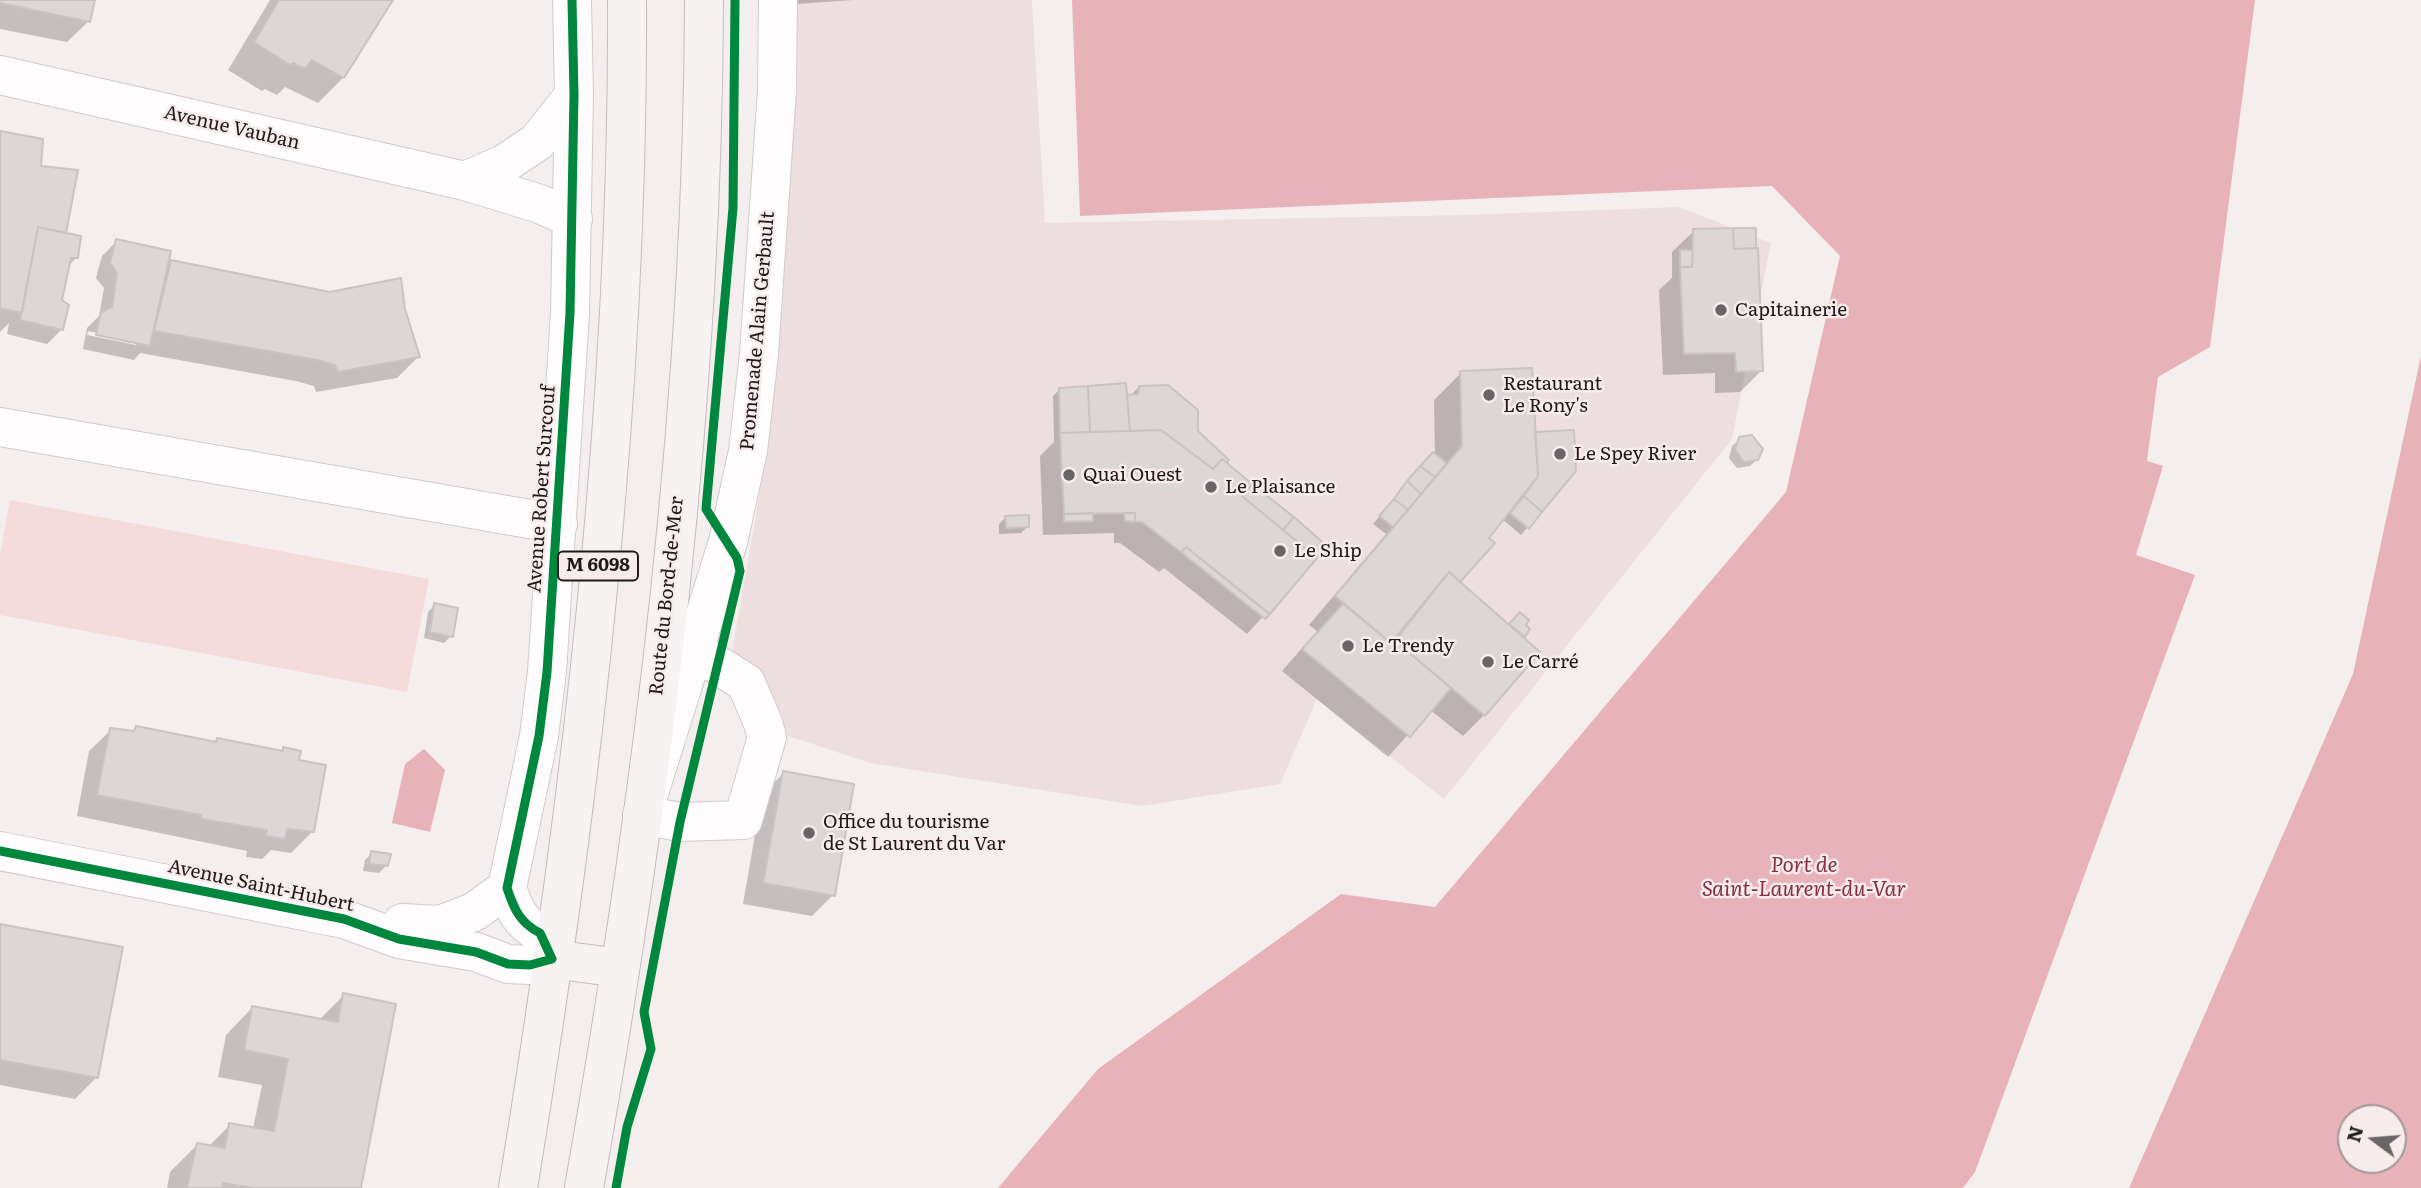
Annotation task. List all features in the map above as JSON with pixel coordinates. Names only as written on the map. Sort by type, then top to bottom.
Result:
[{"type":"main road","name":"M 6098","points":[[518,1188],[585,714],[602,531],[625,170],[627,0]]},
{"type":"main road","name":"Route du Bord-de-Mer","points":[[584,1188],[642,815],[673,548],[687,391],[700,190],[704,0]]},
{"type":"main road","points":[[552,959],[620,968]]},
{"type":"street","name":"Avenue Robert Surcouf","points":[[507,888],[538,736],[547,672],[558,524],[573,219],[572,0]]},
{"type":"street","name":"Promenade Alain Gerbault","points":[[642,815],[728,542],[748,451],[760,354],[777,90],[778,0]]},
{"type":"street","name":"Avenue Vauban","points":[[0,75],[465,181],[540,204],[573,219]]},
{"type":"street","points":[[465,181],[504,163],[537,142],[574,95]]},
{"type":"street","points":[[0,427],[558,524]]},
{"type":"street","points":[[642,815],[680,822],[743,820],[766,737],[763,723],[747,683],[694,650]]},
{"type":"street","name":"Avenue Saint-Hubert","points":[[0,851],[344,919],[399,939],[476,952],[508,964],[530,965],[552,959]]},
{"type":"street","points":[[344,919],[440,925],[474,912],[507,888],[514,910],[526,926],[540,933],[552,959]]},
{"type":"shaded area","points":[[779,0],[1032,0],[1045,223],[1465,215],[1679,207],[1771,243],[1732,439],[1444,799],[1317,699],[1280,784],[1142,806],[870,763],[749,723],[727,680],[763,475],[781,153]]},
{"type":"shaded area","points":[[10,500],[429,579],[407,692],[0,615],[0,554]]},
{"type":"water","name":"Port de Saint-Laurent-du-Var","points":[[1072,0],[2255,0],[2210,347],[2158,377],[2147,461],[2163,466],[2136,555],[2195,575],[1975,1172],[1963,1188],[998,1188],[1098,1069],[1341,894],[1435,907],[1786,492],[1840,256],[1772,186],[1080,216]]},
{"type":"water","points":[[2421,356],[2421,1188],[2129,1188],[2353,674]]},
{"type":"water","points":[[424,749],[445,770],[430,832],[392,823],[405,764]]},
{"type":"building","points":[[0,0],[95,0],[90,22],[0,3]]},
{"type":"building","points":[[279,0],[393,0],[344,78],[312,60],[305,69],[293,63],[290,65],[254,42]]},
{"type":"building","points":[[0,131],[43,139],[41,166],[78,170],[66,233],[38,227],[22,313],[0,308]]},
{"type":"building","points":[[38,227],[81,236],[78,258],[71,258],[62,300],[69,305],[63,330],[20,320]]},
{"type":"building","points":[[1733,228],[1756,228],[1756,248],[1734,249]]},
{"type":"building","name":"Capitainerie","points":[[1733,228],[1734,249],[1758,248],[1763,371],[1736,372],[1735,353],[1684,354],[1680,267],[1692,267],[1693,229]]},
{"type":"building","points":[[116,239],[171,251],[150,346],[96,335],[101,312],[112,307],[117,273],[110,263]]},
{"type":"building","points":[[1680,250],[1693,250],[1692,267],[1680,267]]},
{"type":"building","points":[[171,260],[330,292],[401,278],[405,309],[420,357],[338,372],[335,365],[318,360],[154,331]]},
{"type":"building","points":[[1532,368],[1538,476],[1489,538],[1495,543],[1460,582],[1449,572],[1391,643],[1335,596],[1462,446],[1460,371]]},
{"type":"building","points":[[1126,383],[1130,431],[1090,432],[1088,386]]},
{"type":"building","points":[[1168,385],[1198,410],[1198,431],[1229,460],[1227,463],[1222,459],[1213,469],[1161,430],[1130,431],[1127,395],[1138,394],[1139,386]]},
{"type":"building","points":[[1088,386],[1090,432],[1060,433],[1059,388]]},
{"type":"building","points":[[1161,430],[1213,469],[1222,459],[1227,463],[1252,484],[1242,496],[1317,558],[1270,614],[1186,547],[1181,552],[1142,522],[1135,522],[1135,513],[1064,514],[1060,433]]},
{"type":"building","points":[[1574,430],[1576,471],[1542,512],[1524,496],[1538,476],[1535,432]]},
{"type":"building","points":[[1752,435],[1763,449],[1758,460],[1744,462],[1735,450],[1739,437]]},
{"type":"building","points":[[1433,452],[1447,463],[1435,477],[1420,466]]},
{"type":"building","points":[[1420,466],[1435,477],[1421,494],[1407,481]]},
{"type":"building","points":[[1407,481],[1421,494],[1408,510],[1394,499]]},
{"type":"building","points":[[1252,484],[1294,517],[1283,530],[1242,496]]},
{"type":"building","points":[[1524,496],[1542,512],[1529,529],[1510,513]]},
{"type":"building","points":[[1394,499],[1408,510],[1393,527],[1379,516]]},
{"type":"building","points":[[1093,513],[1093,521],[1064,522],[1064,514]]},
{"type":"building","points":[[1124,513],[1135,513],[1135,522],[1125,521]]},
{"type":"building","points":[[1029,515],[1029,527],[1006,528],[1005,516]]},
{"type":"building","points":[[1294,517],[1328,547],[1317,558],[1283,530]]},
{"type":"building","points":[[1186,547],[1270,614],[1265,619],[1181,552]]},
{"type":"building","points":[[1449,572],[1540,652],[1485,716],[1395,641]]},
{"type":"building","points":[[434,603],[458,608],[453,637],[430,632]]},
{"type":"building","points":[[1343,604],[1391,643],[1395,641],[1451,688],[1410,737],[1302,649]]},
{"type":"building","points":[[1520,612],[1529,620],[1526,625],[1530,629],[1525,637],[1509,624]]},
{"type":"building","points":[[136,726],[216,742],[217,738],[283,751],[283,747],[301,751],[299,760],[326,765],[314,832],[287,829],[285,839],[266,836],[267,830],[201,819],[201,815],[97,795],[110,728],[134,731]]},
{"type":"building","name":"Office du tourisme de St Laurent du Var","points":[[783,771],[854,784],[835,896],[763,883]]},
{"type":"building","points":[[371,851],[391,854],[388,866],[369,864]]},
{"type":"building","points":[[0,924],[123,947],[98,1078],[0,1060]]},
{"type":"building","points":[[343,993],[396,1004],[361,1188],[253,1188],[223,1183],[222,1188],[187,1188],[197,1143],[225,1148],[229,1123],[274,1131],[288,1059],[244,1050],[252,1006],[338,1022]]},
{"type":"cycle path","points":[[0,851],[344,919],[399,939],[476,952],[508,964],[530,965],[552,959],[540,933],[527,925],[519,915],[507,888],[539,736],[547,672],[570,313],[574,95],[572,0]]},
{"type":"cycle path","points":[[616,1188],[627,1127],[651,1049],[644,1012],[680,822],[740,571],[737,558],[706,509],[733,208],[735,0]]},
{"type":"place","name":"Capitainerie","points":[[1721,310]]},
{"type":"place","name":"Restaurant Le Rony's","points":[[1489,395]]},
{"type":"place","name":"Le Spey River","points":[[1560,454]]},
{"type":"place","name":"Quai Ouest","points":[[1069,475]]},
{"type":"place","name":"Le Plaisance","points":[[1211,487]]},
{"type":"place","name":"Le Ship","points":[[1280,551]]},
{"type":"place","name":"Le Trendy","points":[[1348,646]]},
{"type":"place","name":"Le Carré","points":[[1488,662]]},
{"type":"place","name":"Office du tourisme de St Laurent du Var","points":[[809,833]]}]
